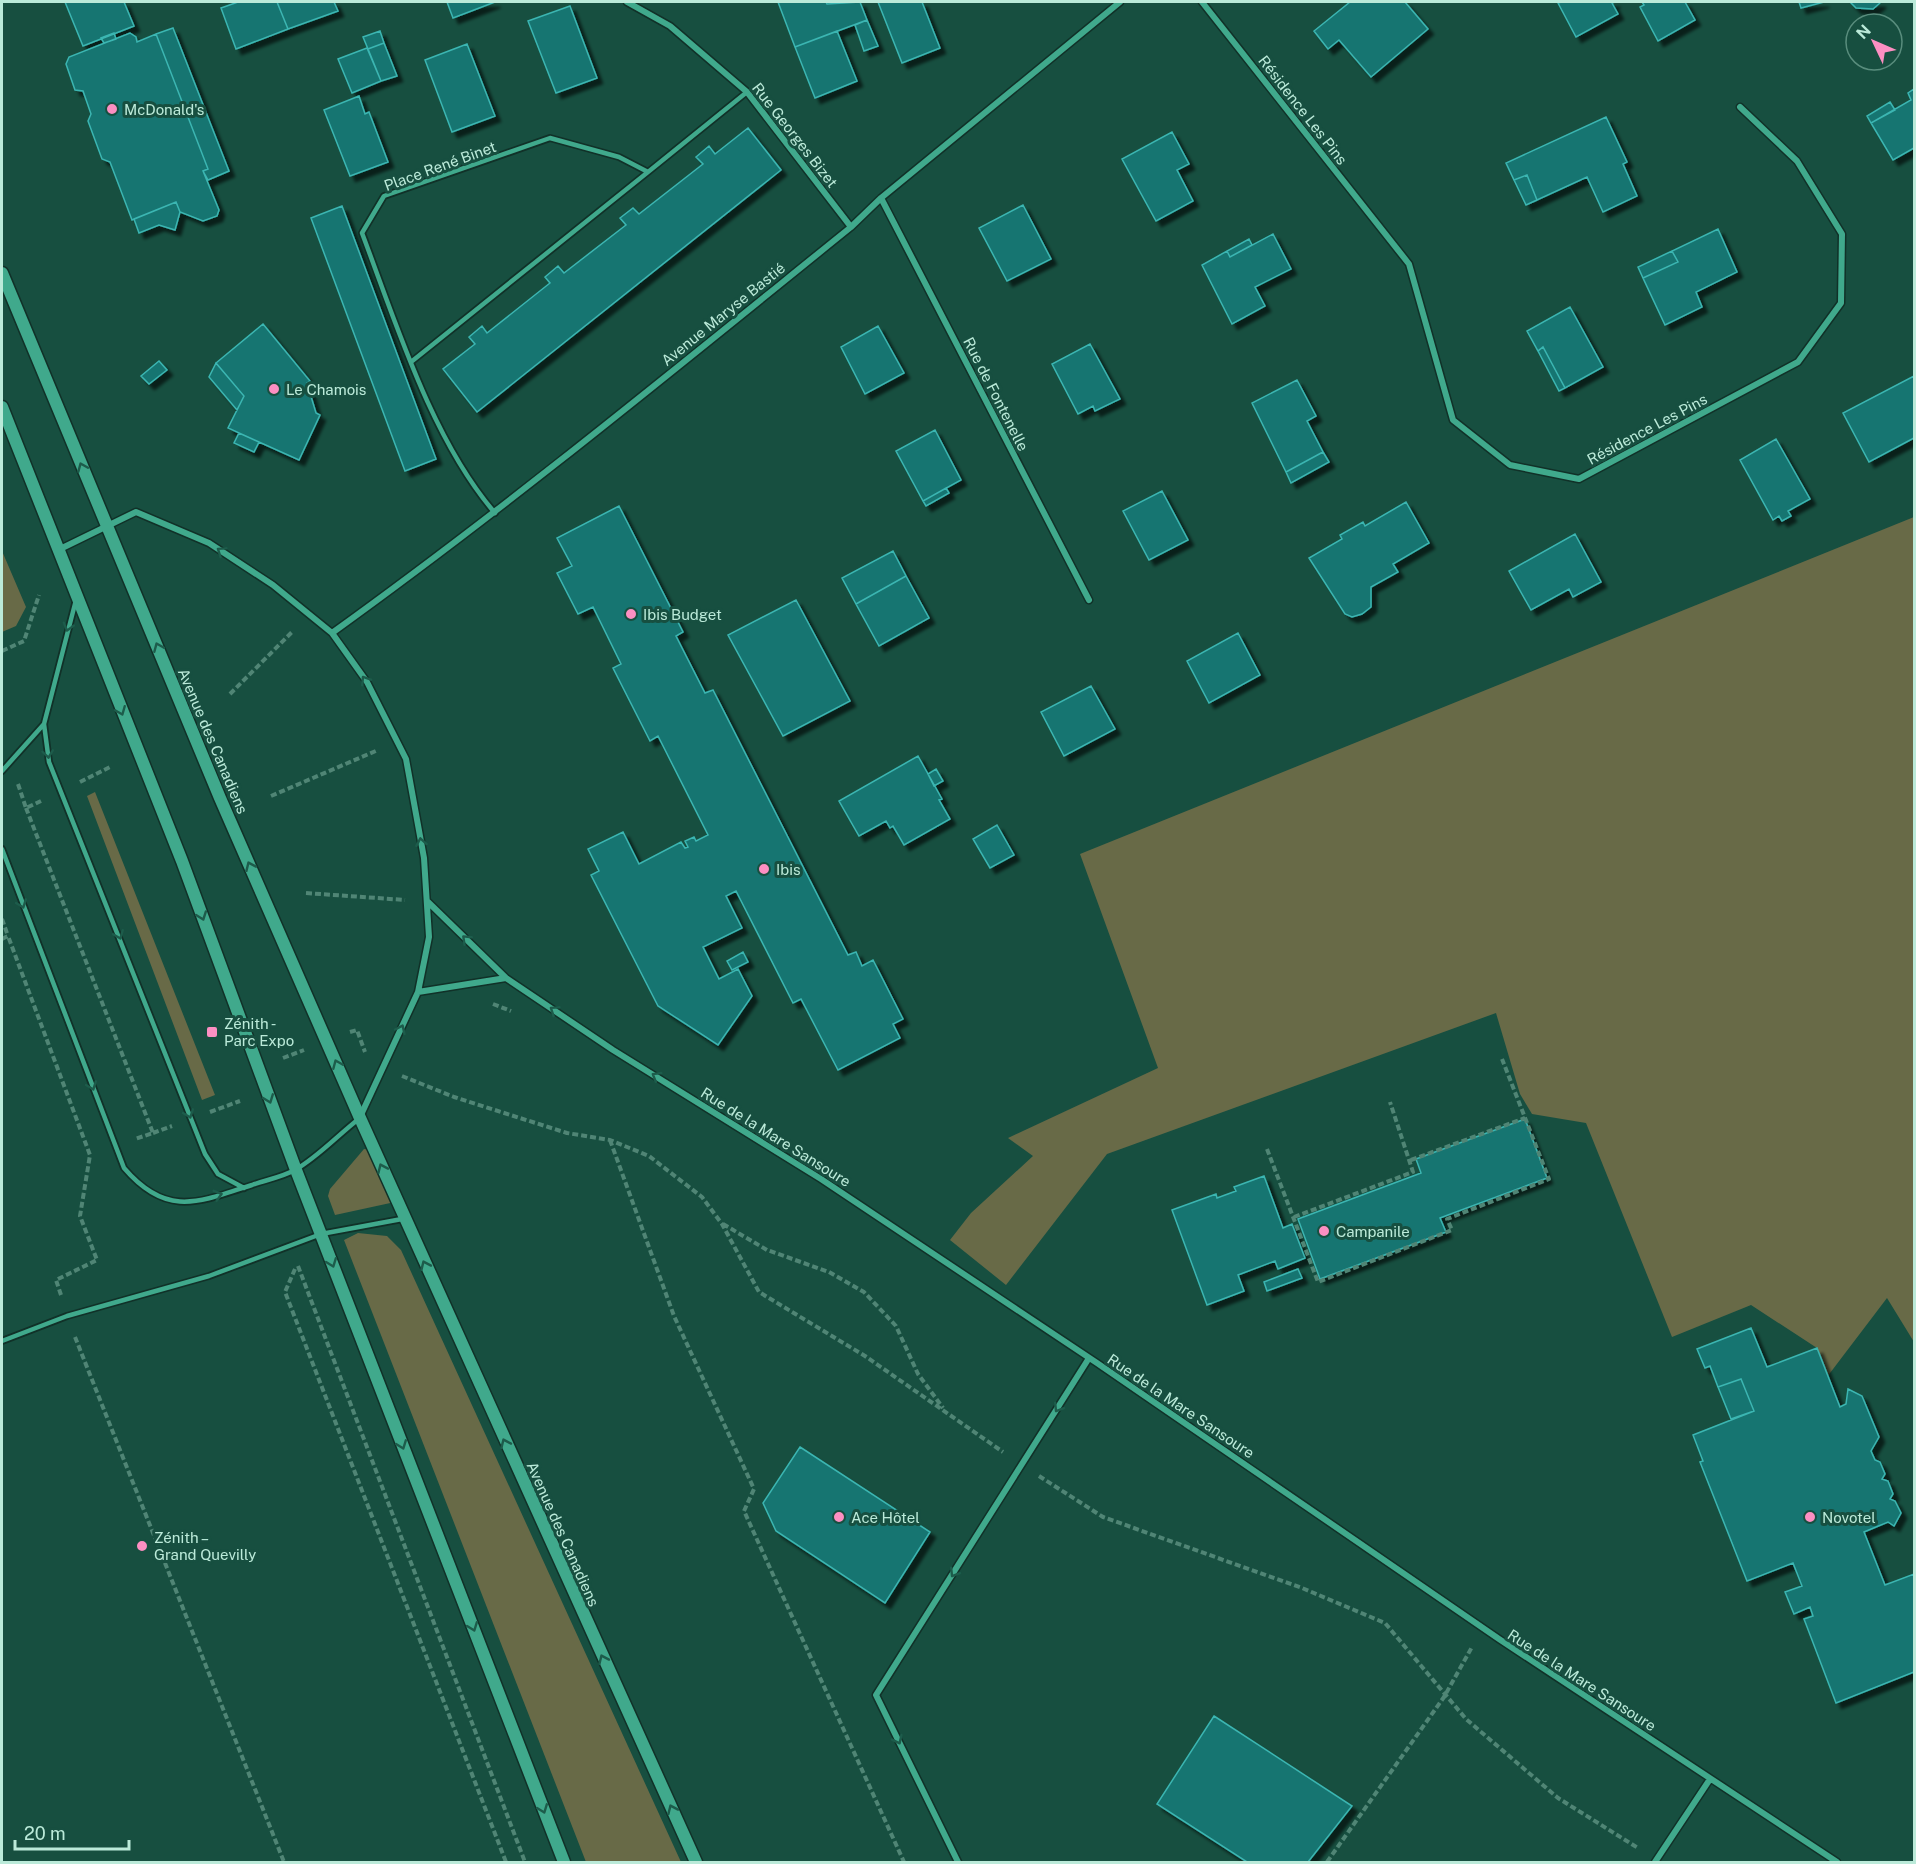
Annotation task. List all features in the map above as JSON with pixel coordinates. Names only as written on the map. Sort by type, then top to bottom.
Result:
[{"type":"main road","name":"Avenue des Canadiens","points":[[2,273],[220,798],[404,1218],[696,1863]]},
{"type":"main road","points":[[2,407],[182,861],[296,1170],[564,1863]]},
{"type":"street","name":"Rue Georges Bizet","points":[[627,2],[670,26],[747,92],[851,227]]},
{"type":"street","name":"Avenue Maryse Bastié","points":[[332,633],[495,513],[851,227],[881,198],[1120,2]]},
{"type":"street","name":"Résidence Les Pins","points":[[1203,2],[1409,264],[1453,420],[1510,465],[1579,478],[1798,362],[1841,303],[1842,234],[1797,161],[1740,107]]},
{"type":"street","name":"Rue de Fontenelle","points":[[881,198],[1089,600]]},
{"type":"street","points":[[57,550],[136,513],[209,543],[273,585],[332,633],[367,682],[406,759],[424,858],[429,937],[418,992],[360,1118]]},
{"type":"street","name":"Rue de la Mare Sansoure","points":[[427,901],[506,978],[614,1050],[821,1179],[1089,1358],[1482,1628],[1837,1863]]},
{"type":"street","points":[[418,992],[506,978]]},
{"type":"street","points":[[958,1863],[876,1695],[1089,1358]]},
{"type":"street","points":[[1655,1863],[1710,1779]]},
{"type":"lane","points":[[411,362],[747,92]]},
{"type":"lane","name":"Place René Binet","points":[[495,513],[460,467],[411,362],[362,232],[384,196],[550,138],[619,157],[648,172]]},
{"type":"lane","points":[[76,598],[45,724],[49,762],[205,1154],[218,1174],[244,1188]]},
{"type":"lane","points":[[2,771],[45,724]]},
{"type":"lane","points":[[2,849],[124,1168],[140,1186],[160,1198],[180,1202],[201,1200],[244,1188],[296,1170],[360,1118]]},
{"type":"lane","points":[[2,1341],[66,1316],[209,1276],[321,1234],[404,1218]]},
{"type":"path","points":[[2,651],[24,641],[39,595]]},
{"type":"path","points":[[230,694],[309,615]]},
{"type":"path","points":[[271,796],[397,742]]},
{"type":"path","points":[[26,808],[153,1133],[90,1155]]},
{"type":"path","points":[[306,893],[427,901]]},
{"type":"path","points":[[2,919],[90,1155],[81,1216],[97,1260],[56,1280],[66,1316],[284,1863]]},
{"type":"path","points":[[2,939],[8,936]]},
{"type":"path","points":[[487,1003],[520,1015]]},
{"type":"path","points":[[257,1067],[357,1030],[366,1054]]},
{"type":"path","points":[[1267,1149],[1318,1282],[1452,1230],[1447,1219],[1549,1179],[1502,1059]]},
{"type":"path","points":[[402,1076],[407,1066]]},
{"type":"path","points":[[1294,1217],[1413,1172],[1411,1160],[1390,1102]]},
{"type":"path","points":[[1411,1160],[1525,1118]]},
{"type":"path","points":[[610,1140],[674,1316],[754,1489],[744,1511],[904,1863]]},
{"type":"path","points":[[722,1224],[767,1250],[829,1272],[864,1292],[896,1326],[918,1374],[945,1411]]},
{"type":"path","points":[[506,1863],[285,1292],[297,1262],[525,1863]]},
{"type":"path","points":[[1327,1863],[1444,1697],[1482,1628]]},
{"type":"green space","points":[[1914,517],[1914,1342],[1887,1298],[1827,1377],[1817,1348],[1751,1305],[1672,1337],[1586,1123],[1532,1114],[1520,1094],[1496,1013],[1107,1154],[1006,1285],[950,1240],[971,1213],[1033,1156],[1008,1138],[1158,1068],[1080,854]]},
{"type":"green space","points":[[2,551],[26,607],[16,626],[2,632]]},
{"type":"green space","points":[[95,792],[215,1095],[202,1100],[87,796]]},
{"type":"green space","points":[[364,1149],[371,1150],[395,1202],[335,1215],[328,1196],[330,1189]]},
{"type":"green space","points":[[358,1233],[387,1236],[401,1250],[681,1862],[586,1862],[344,1240]]},
{"type":"building","points":[[65,2],[124,2],[134,26],[83,46]]},
{"type":"building","points":[[238,2],[277,2],[288,29],[236,49],[221,8]]},
{"type":"building","points":[[277,2],[334,2],[338,11],[288,29]]},
{"type":"building","points":[[447,2],[495,2],[453,18]]},
{"type":"building","points":[[778,2],[826,2],[827,4],[860,2],[867,20],[795,47]]},
{"type":"building","points":[[878,2],[922,2],[940,48],[902,63]]},
{"type":"building","points":[[1350,2],[1405,2],[1428,29],[1371,77],[1339,40],[1328,49],[1314,31]]},
{"type":"building","points":[[1615,2],[1612,3],[1618,14],[1576,37],[1558,3]]},
{"type":"building","points":[[1642,2],[1685,2],[1695,20],[1658,41],[1640,7],[1644,5]]},
{"type":"building","points":[[1799,2],[1824,2],[1801,8]]},
{"type":"building","points":[[1850,2],[1880,3],[1873,9],[1856,8]]},
{"type":"building","points":[[570,6],[597,78],[556,93],[528,21]]},
{"type":"building","points":[[867,20],[878,46],[864,51],[855,25]]},
{"type":"building","points":[[173,28],[229,171],[208,180],[203,171],[208,169],[156,34]]},
{"type":"building","points":[[380,31],[384,43],[368,49],[363,37]]},
{"type":"building","points":[[837,31],[857,81],[815,98],[795,47]]},
{"type":"building","points":[[114,33],[116,39],[104,43],[101,38]]},
{"type":"building","points":[[130,33],[136,37],[137,42],[156,34],[208,169],[203,171],[219,210],[217,216],[203,221],[180,212],[176,202],[132,220],[110,162],[102,159],[88,121],[91,114],[83,91],[75,90],[66,64],[69,57]]},
{"type":"building","points":[[384,43],[397,76],[381,81],[368,49]]},
{"type":"building","points":[[467,44],[495,116],[452,132],[425,60]]},
{"type":"building","points":[[367,48],[381,81],[352,93],[338,59]]},
{"type":"building","points":[[1914,89],[1914,148],[1893,160],[1871,123],[1911,100],[1908,93]]},
{"type":"building","points":[[359,96],[365,114],[369,112],[388,162],[350,176],[324,110]]},
{"type":"building","points":[[1890,102],[1895,110],[1871,123],[1867,116]]},
{"type":"building","points":[[1606,117],[1627,162],[1623,164],[1637,196],[1603,212],[1587,177],[1537,200],[1527,175],[1514,180],[1506,163]]},
{"type":"building","points":[[748,128],[781,170],[477,412],[443,369],[475,344],[469,337],[482,326],[487,333],[550,283],[545,277],[558,266],[564,273],[626,225],[620,218],[633,208],[639,214],[703,164],[696,157],[709,146],[715,154]]},
{"type":"building","points":[[1172,132],[1189,164],[1177,170],[1193,201],[1156,221],[1122,159]]},
{"type":"building","points":[[1527,175],[1537,200],[1526,205],[1514,180]]},
{"type":"building","points":[[176,202],[180,212],[175,230],[159,225],[139,233],[134,219]]},
{"type":"building","points":[[1023,205],[1051,259],[1007,281],[979,228]]},
{"type":"building","points":[[342,206],[436,459],[405,471],[311,218]]},
{"type":"building","points":[[1718,229],[1737,272],[1696,292],[1702,307],[1665,325],[1643,278],[1678,262],[1672,251]]},
{"type":"building","points":[[1273,234],[1291,269],[1255,287],[1265,306],[1232,324],[1202,265],[1227,251],[1230,257]]},
{"type":"building","points":[[1249,239],[1252,245],[1230,257],[1227,251]]},
{"type":"building","points":[[1672,251],[1678,262],[1643,278],[1638,267]]},
{"type":"building","points":[[1570,307],[1603,367],[1565,388],[1543,347],[1538,351],[1527,331]]},
{"type":"building","name":"Le Chamois","points":[[263,324],[310,381],[307,383],[316,413],[320,415],[299,460],[228,428],[244,396],[216,363]]},
{"type":"building","points":[[878,326],[904,373],[865,394],[841,347]]},
{"type":"building","points":[[1090,344],[1120,399],[1095,411],[1093,406],[1078,414],[1052,364]]},
{"type":"building","points":[[1543,347],[1565,388],[1559,391],[1538,351]]},
{"type":"building","points":[[159,361],[167,370],[149,384],[141,376]]},
{"type":"building","points":[[216,363],[244,396],[237,410],[209,377]]},
{"type":"building","points":[[1914,376],[1914,438],[1869,462],[1843,413]]},
{"type":"building","points":[[1297,380],[1316,416],[1307,421],[1323,452],[1286,472],[1252,403]]},
{"type":"building","points":[[935,430],[961,480],[923,501],[896,451]]},
{"type":"building","points":[[239,433],[259,442],[254,452],[234,443]]},
{"type":"building","points":[[1776,439],[1810,499],[1788,511],[1791,516],[1782,521],[1779,516],[1773,520],[1740,460]]},
{"type":"building","points":[[1323,452],[1329,462],[1291,483],[1286,472]]},
{"type":"building","points":[[946,488],[949,493],[926,506],[923,501]]},
{"type":"building","points":[[1162,491],[1188,540],[1149,560],[1123,511]]},
{"type":"building","points":[[1406,502],[1429,543],[1393,564],[1398,572],[1371,587],[1371,607],[1362,614],[1352,617],[1345,614],[1309,558],[1342,539],[1340,535],[1363,522],[1365,526]]},
{"type":"building","points":[[619,506],[683,632],[676,636],[705,693],[713,690],[848,955],[856,952],[862,966],[873,960],[903,1019],[893,1024],[900,1038],[838,1070],[801,999],[793,1003],[736,891],[726,896],[742,928],[703,947],[719,979],[738,969],[752,996],[718,1045],[658,1006],[591,875],[599,871],[588,849],[623,832],[639,864],[681,842],[685,848],[688,847],[685,841],[694,837],[696,841],[708,835],[658,736],[650,741],[613,668],[621,664],[593,607],[578,614],[557,573],[572,566],[557,538]]},
{"type":"building","points":[[1575,534],[1601,582],[1573,597],[1569,589],[1531,610],[1509,571]]},
{"type":"building","points":[[893,551],[906,576],[856,604],[842,578]]},
{"type":"building","points":[[906,576],[929,618],[879,646],[856,604]]},
{"type":"building","points":[[796,600],[850,701],[783,736],[728,635]]},
{"type":"building","points":[[1238,633],[1260,675],[1209,703],[1187,661]]},
{"type":"building","points":[[1091,686],[1115,729],[1064,756],[1041,712]]},
{"type":"building","points":[[918,756],[942,799],[939,800],[950,819],[904,845],[893,826],[890,828],[886,821],[859,836],[839,801]]},
{"type":"building","points":[[936,769],[943,781],[934,786],[928,774]]},
{"type":"building","points":[[997,825],[1014,855],[990,868],[973,839]]},
{"type":"building","points":[[743,952],[748,962],[732,970],[727,961]]},
{"type":"building","points":[[1525,1119],[1547,1178],[1440,1218],[1446,1232],[1320,1279],[1298,1219],[1421,1173],[1416,1159]]},
{"type":"building","points":[[1264,1176],[1283,1228],[1292,1224],[1305,1258],[1278,1269],[1275,1261],[1238,1275],[1244,1291],[1207,1305],[1172,1210],[1216,1194],[1217,1198],[1236,1191],[1234,1187]]},
{"type":"building","points":[[1298,1269],[1302,1278],[1267,1291],[1264,1282]]},
{"type":"building","name":"Novotel","points":[[1751,1328],[1767,1367],[1817,1348],[1840,1407],[1846,1404],[1848,1389],[1862,1396],[1879,1437],[1871,1451],[1875,1460],[1880,1462],[1885,1474],[1882,1479],[1888,1481],[1893,1494],[1890,1499],[1895,1501],[1901,1513],[1894,1526],[1888,1522],[1864,1532],[1885,1585],[1914,1574],[1914,1672],[1836,1703],[1804,1619],[1813,1616],[1810,1607],[1794,1614],[1785,1592],[1802,1586],[1793,1563],[1747,1581],[1700,1462],[1703,1461],[1693,1435],[1754,1411],[1741,1379],[1718,1387],[1710,1366],[1705,1368],[1697,1349]]},
{"type":"building","points":[[1741,1379],[1754,1411],[1731,1419],[1718,1387]]},
{"type":"building","name":"Ace Hôtel","points":[[800,1447],[930,1532],[885,1603],[776,1531],[763,1503]]},
{"type":"building","points":[[1214,1716],[1352,1806],[1308,1862],[1247,1862],[1157,1804]]},
{"type":"place","name":"McDonald's","points":[[112,109]]},
{"type":"place","name":"Le Chamois","points":[[274,389]]},
{"type":"place","name":"Ibis Budget","points":[[631,614]]},
{"type":"place","name":"Ibis","points":[[764,869]]},
{"type":"place","name":"Zénith - Parc Expo","points":[[212,1032]]},
{"type":"place","name":"Campanile","points":[[1324,1231]]},
{"type":"place","name":"Ace Hôtel","points":[[839,1517]]},
{"type":"place","name":"Novotel","points":[[1810,1517]]},
{"type":"place","name":"Zénith – Grand Quevilly","points":[[142,1546]]}]
